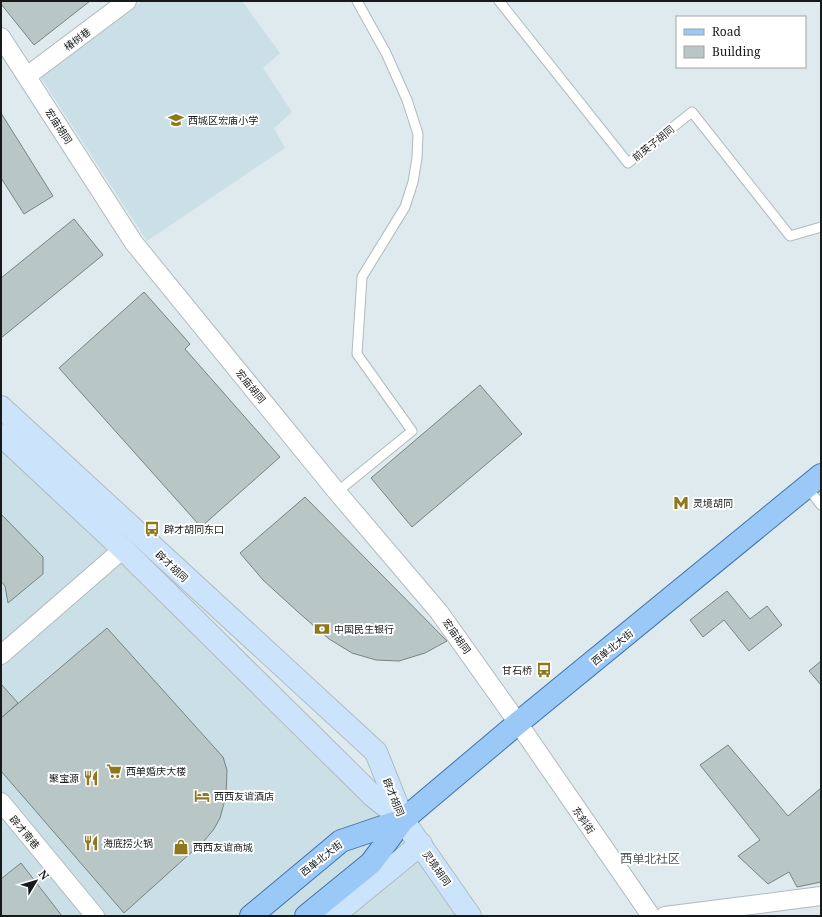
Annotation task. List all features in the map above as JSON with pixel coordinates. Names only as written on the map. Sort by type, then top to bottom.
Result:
[{"type":"main road","name":"辟才胡同","points":[[1,407],[376,752],[403,820]]},
{"type":"main road","name":"辟才胡同","points":[[1,435],[123,549],[373,796],[403,820]]},
{"type":"main road","name":"西单北大街","points":[[306,916],[370,863],[403,820],[518,723],[814,481]]},
{"type":"main road","name":"西单北大街","points":[[251,916],[341,841],[403,820]]},
{"type":"main road","name":"灵境胡同","points":[[403,820],[470,916]]},
{"type":"main road","points":[[334,916],[421,844]]},
{"type":"street","name":"椿树巷","points":[[27,76],[127,1]]},
{"type":"street","name":"宏庙胡同","points":[[1,37],[134,243],[337,492],[439,612],[518,723]]},
{"type":"street","points":[[1,655],[123,549]]},
{"type":"street","name":"东斜街","points":[[518,723],[650,916]]},
{"type":"street","name":"辟才南巷","points":[[1,802],[96,916]]},
{"type":"street","points":[[665,916],[821,896]]},
{"type":"lane","points":[[337,492],[412,431],[358,354],[362,277],[405,207],[413,182],[417,158],[418,134],[407,100],[386,53],[357,1]]},
{"type":"lane","name":"前英子胡同","points":[[499,1],[628,163],[692,112],[790,236],[821,227]]},
{"type":"lane","points":[[814,481],[821,504]]},
{"type":"shaded area","name":"西城区宏庙小学","points":[[143,1],[242,1],[280,53],[263,68],[292,112],[274,128],[285,148],[147,241],[40,76],[121,15]]},
{"type":"shaded area","points":[[1,436],[390,809],[465,916],[1,916]]},
{"type":"building","points":[[1,1],[90,1],[34,45],[1,4]]},
{"type":"building","points":[[1,113],[53,196],[24,214],[1,178]]},
{"type":"building","points":[[74,219],[103,255],[1,338],[1,278]]},
{"type":"building","points":[[144,292],[190,344],[185,349],[280,457],[201,527],[59,368]]},
{"type":"building","points":[[480,385],[522,434],[412,527],[371,478]]},
{"type":"building","points":[[305,497],[447,641],[425,653],[399,661],[376,660],[352,653],[329,639],[263,580],[240,553]]},
{"type":"building","points":[[1,514],[43,557],[43,574],[8,603],[5,586],[1,581]]},
{"type":"building","points":[[727,591],[750,619],[767,606],[782,625],[749,651],[724,620],[703,637],[690,620]]},
{"type":"building","name":"西单婚庆大楼","points":[[107,628],[223,757],[227,770],[226,796],[220,818],[214,829],[204,841],[124,913],[1,771],[1,718]]},
{"type":"building","points":[[821,661],[821,685],[809,671]]},
{"type":"building","points":[[1,684],[18,703],[1,718]]},
{"type":"building","points":[[728,745],[788,816],[821,788],[821,882],[797,887],[789,872],[768,884],[738,856],[760,840],[700,765]]},
{"type":"building","points":[[21,863],[62,916],[1,916],[1,879]]},
{"type":"place","name":"西城区宏庙小学","points":[[176,120]]},
{"type":"place","name":"灵境胡同","points":[[681,503]]},
{"type":"place","name":"辟才胡同东口","points":[[152,529]]},
{"type":"place","name":"中国民生银行","points":[[322,629]]},
{"type":"place","name":"甘石桥","points":[[544,670]]},
{"type":"place","name":"西单婚庆大楼","points":[[114,771]]},
{"type":"place","name":"聚宝源","points":[[91,778]]},
{"type":"place","name":"西西友谊酒店","points":[[202,796]]},
{"type":"place","name":"海底捞火锅","points":[[91,843]]},
{"type":"place","name":"西西友谊商城","points":[[181,847]]},
{"type":"district","name":"西单北社区","points":[[650,859]]}]
